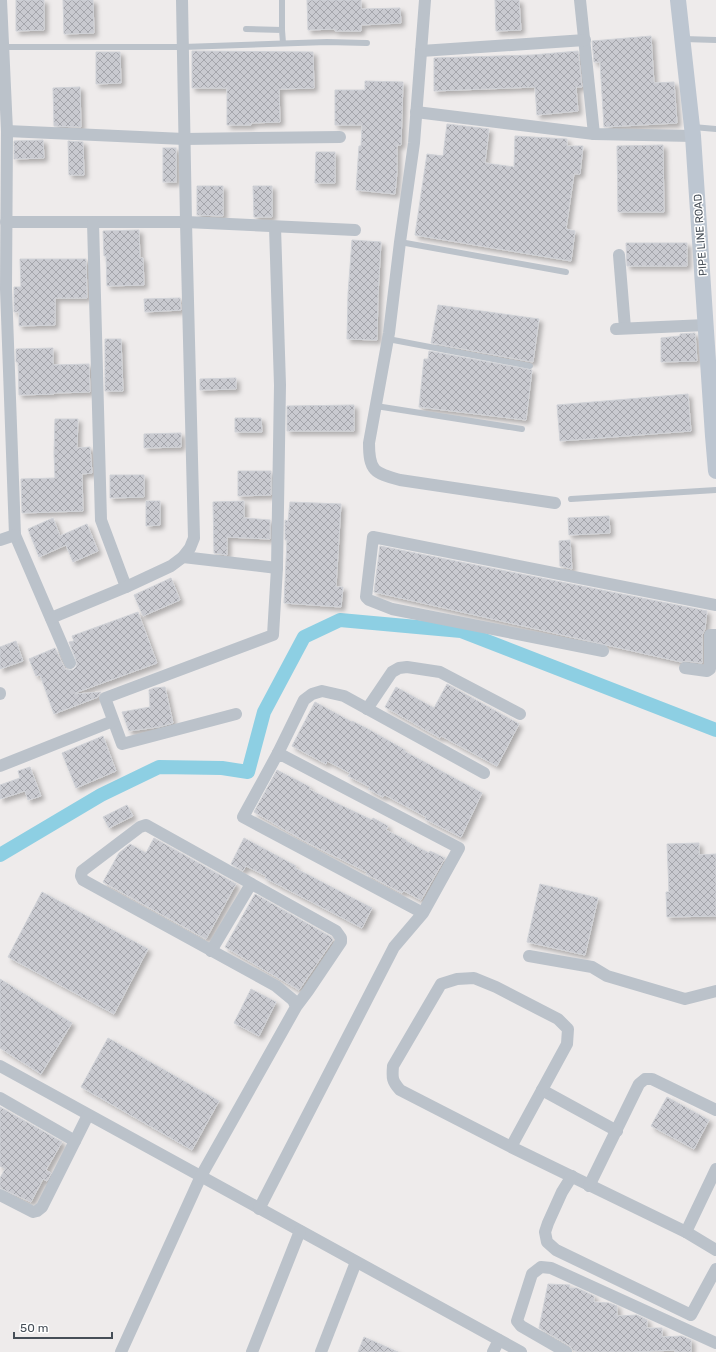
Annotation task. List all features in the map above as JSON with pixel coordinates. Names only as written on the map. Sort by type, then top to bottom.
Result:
[{"type":"street","points":[[1,0],[6,131],[6,222],[3,289],[5,382],[15,534],[70,663]]},
{"type":"street","points":[[51,618],[126,587],[170,566],[183,557],[190,548],[194,538],[182,0]]},
{"type":"street","points":[[425,0],[414,143],[388,339],[369,443],[369,459],[374,470],[383,476],[400,480],[555,503]]},
{"type":"street","points":[[580,0],[594,134]]},
{"type":"street","name":"PIPE LINE ROAD","points":[[678,0],[693,132],[716,471]]},
{"type":"street","points":[[421,51],[585,40]]},
{"type":"street","points":[[416,112],[594,134],[693,132]]},
{"type":"street","points":[[6,131],[184,139],[340,137]]},
{"type":"street","points":[[6,222],[186,222],[355,230]]},
{"type":"street","points":[[93,222],[101,520],[126,587]]},
{"type":"street","points":[[236,714],[122,744],[105,698],[273,635],[277,568],[280,384],[275,227]]},
{"type":"street","points":[[619,255],[620,329],[706,325]]},
{"type":"street","points":[[0,540],[15,534]]},
{"type":"street","points":[[603,651],[392,609],[369,600],[366,597],[373,537],[716,605]]},
{"type":"street","points":[[183,557],[277,568]]},
{"type":"street","points":[[685,668],[706,671],[710,669],[713,653],[710,635],[716,635]]},
{"type":"street","points":[[367,709],[392,672],[399,668],[407,667],[440,672],[520,714]]},
{"type":"street","points":[[423,913],[243,817],[278,753],[304,700],[312,694],[322,691],[344,696],[484,774]]},
{"type":"street","points":[[0,766],[113,721]]},
{"type":"street","points":[[259,1208],[394,947],[423,913],[459,848],[278,753]]},
{"type":"street","points":[[121,1352],[201,1176],[296,1007],[341,942],[341,938],[336,931],[146,825],[140,827],[82,871],[82,880],[276,986],[293,1000],[296,1007]]},
{"type":"street","points":[[211,951],[252,884]]},
{"type":"street","points":[[529,956],[592,967],[607,976],[685,999],[716,991]]},
{"type":"street","points":[[511,1147],[567,1044],[568,1029],[558,1019],[496,987],[474,978],[441,984],[393,1066],[393,1082],[400,1090],[511,1147],[572,1176],[589,1186],[686,1232],[716,1250]]},
{"type":"street","points":[[0,1066],[521,1352]]},
{"type":"street","points":[[589,1186],[639,1084],[645,1079],[652,1078],[716,1110]]},
{"type":"street","points":[[542,1090],[617,1130]]},
{"type":"street","points":[[0,1098],[75,1142]]},
{"type":"street","points":[[0,1195],[32,1212],[37,1211],[42,1207],[88,1114]]},
{"type":"street","points":[[686,1232],[716,1168]]},
{"type":"street","points":[[572,1176],[554,1209],[545,1232],[547,1242],[556,1250],[691,1315],[716,1269]]},
{"type":"street","points":[[252,1352],[300,1231]]},
{"type":"street","points":[[321,1352],[356,1262]]},
{"type":"street","points":[[566,1352],[553,1349],[521,1326],[517,1321],[532,1274],[541,1267],[551,1268],[716,1343]]},
{"type":"street","points":[[494,1352],[499,1340]]},
{"type":"lane","points":[[282,0],[283,43]]},
{"type":"lane","points":[[246,29],[282,30]]},
{"type":"lane","points":[[682,39],[716,40]]},
{"type":"lane","points":[[3,47],[368,43]]},
{"type":"lane","points":[[693,132],[716,129]]},
{"type":"lane","points":[[400,242],[566,272]]},
{"type":"lane","points":[[388,339],[530,366]]},
{"type":"lane","points":[[376,406],[522,429]]},
{"type":"lane","points":[[571,499],[716,490]]},
{"type":"building","points":[[16,0],[44,0],[44,30],[16,31]]},
{"type":"building","points":[[63,0],[93,0],[94,33],[64,34]]},
{"type":"building","points":[[307,0],[361,0],[361,9],[400,8],[401,23],[361,25],[361,31],[335,31],[335,29],[308,30]]},
{"type":"building","points":[[495,0],[519,0],[521,30],[496,31]]},
{"type":"building","points":[[651,36],[654,83],[674,82],[677,123],[604,127],[600,62],[594,62],[592,41]]},
{"type":"building","points":[[192,51],[313,52],[314,88],[279,89],[280,122],[251,123],[251,125],[227,125],[227,88],[192,88]]},
{"type":"building","points":[[578,51],[582,87],[576,87],[578,111],[537,115],[535,87],[434,91],[434,58],[532,55]]},
{"type":"building","points":[[96,52],[120,52],[121,83],[96,84]]},
{"type":"building","points":[[365,81],[403,82],[401,145],[397,145],[395,194],[356,190],[362,125],[335,125],[335,90],[365,90]]},
{"type":"building","points":[[80,87],[81,127],[54,126],[53,88]]},
{"type":"building","points":[[447,124],[489,129],[485,163],[514,167],[515,136],[567,139],[567,146],[583,146],[580,174],[574,174],[566,229],[575,231],[571,261],[415,235],[427,154],[443,156]]},
{"type":"building","points":[[43,140],[44,158],[14,159],[14,141]]},
{"type":"building","points":[[68,141],[83,142],[84,175],[69,175]]},
{"type":"building","points":[[663,145],[664,212],[618,212],[617,146]]},
{"type":"building","points":[[163,148],[176,148],[176,182],[163,182]]},
{"type":"building","points":[[316,152],[335,152],[335,183],[315,183]]},
{"type":"building","points":[[197,186],[223,186],[223,216],[197,215]]},
{"type":"building","points":[[253,186],[272,186],[272,217],[254,217]]},
{"type":"building","points":[[139,230],[140,258],[143,258],[144,285],[107,286],[103,231]]},
{"type":"building","points":[[352,240],[381,242],[377,340],[347,339],[348,294]]},
{"type":"building","points":[[626,243],[687,243],[687,266],[627,266]]},
{"type":"building","points":[[20,259],[86,259],[87,298],[55,298],[55,325],[19,326],[19,312],[14,312],[14,287],[21,287]]},
{"type":"building","points":[[180,298],[181,310],[145,312],[144,299]]},
{"type":"building","points":[[438,305],[539,319],[533,362],[431,343]]},
{"type":"building","points":[[695,333],[697,361],[661,362],[661,338]]},
{"type":"building","points":[[105,339],[121,339],[123,391],[105,391]]},
{"type":"building","points":[[53,348],[53,365],[89,364],[90,392],[19,395],[16,349]]},
{"type":"building","points":[[429,351],[532,370],[526,420],[419,407],[424,359],[428,359]]},
{"type":"building","points":[[236,378],[236,389],[200,390],[200,379]]},
{"type":"building","points":[[688,394],[691,431],[560,441],[557,405]]},
{"type":"building","points":[[354,405],[354,431],[287,431],[287,406]]},
{"type":"building","points":[[235,418],[261,418],[262,432],[235,432]]},
{"type":"building","points":[[55,419],[78,419],[77,448],[90,447],[92,473],[82,474],[83,511],[22,513],[21,479],[55,478]]},
{"type":"building","points":[[181,433],[181,447],[144,448],[144,434]]},
{"type":"building","points":[[238,471],[271,471],[271,495],[238,496]]},
{"type":"building","points":[[110,475],[144,475],[144,497],[110,498]]},
{"type":"building","points":[[146,501],[160,501],[160,525],[146,526]]},
{"type":"building","points":[[244,501],[244,518],[270,520],[270,539],[227,537],[227,555],[214,553],[213,502]]},
{"type":"building","points":[[290,502],[341,504],[336,587],[343,587],[341,607],[284,603],[287,540],[285,540],[285,520],[288,521]]},
{"type":"building","points":[[609,516],[610,533],[569,535],[568,518]]},
{"type":"building","points":[[53,518],[60,536],[87,524],[98,551],[73,562],[66,545],[39,557],[28,529]]},
{"type":"building","points":[[570,540],[572,569],[560,566],[559,541]]},
{"type":"building","points":[[380,546],[707,611],[705,629],[702,635],[702,663],[686,661],[681,662],[374,592]]},
{"type":"building","points":[[171,578],[180,600],[143,616],[134,595]]},
{"type":"building","points":[[138,612],[157,663],[75,693],[101,692],[98,697],[54,714],[40,675],[36,676],[29,659],[55,648],[65,669],[73,670],[77,663],[69,642],[74,641],[72,636]]},
{"type":"building","points":[[16,641],[23,661],[0,669],[0,647]]},
{"type":"building","points":[[447,684],[519,724],[497,766],[441,736],[440,738],[385,707],[396,687],[434,708]]},
{"type":"building","points":[[165,687],[173,723],[158,727],[129,731],[122,712],[150,707],[149,690]]},
{"type":"building","points":[[315,702],[368,729],[405,750],[404,751],[482,793],[461,837],[425,819],[426,817],[385,795],[383,797],[368,789],[370,787],[348,776],[350,773],[327,761],[326,764],[292,746]]},
{"type":"building","points":[[103,736],[116,771],[76,788],[62,753]]},
{"type":"building","points":[[30,767],[41,796],[28,800],[25,791],[0,799],[0,785],[20,778],[18,771]]},
{"type":"building","points":[[277,770],[310,787],[309,789],[332,801],[388,826],[386,830],[406,841],[429,853],[430,851],[445,858],[421,900],[404,891],[402,893],[366,874],[367,872],[310,844],[254,812]]},
{"type":"building","points":[[127,805],[133,816],[109,828],[103,817]]},
{"type":"building","points":[[154,838],[236,884],[206,939],[103,882],[119,853],[130,844],[146,853]]},
{"type":"building","points":[[244,838],[296,866],[295,868],[372,908],[362,928],[265,878],[266,876],[246,866],[243,871],[231,864]]},
{"type":"building","points":[[699,843],[699,855],[716,854],[716,916],[667,917],[666,892],[669,892],[667,844]]},
{"type":"building","points":[[540,884],[598,898],[585,955],[527,942]]},
{"type":"building","points":[[42,892],[148,949],[114,1014],[8,957]]},
{"type":"building","points":[[255,894],[331,937],[333,940],[299,990],[225,947]]},
{"type":"building","points":[[0,979],[72,1023],[41,1074],[0,1048]]},
{"type":"building","points":[[251,989],[276,1002],[259,1036],[234,1023]]},
{"type":"building","points":[[108,1038],[219,1101],[192,1150],[81,1087]]},
{"type":"building","points":[[667,1097],[709,1120],[694,1149],[651,1126]]},
{"type":"building","points":[[0,1107],[62,1142],[46,1170],[51,1173],[47,1181],[43,1179],[31,1202],[0,1188],[0,1178],[5,1169],[0,1166]]},
{"type":"building","points":[[548,1284],[570,1285],[569,1288],[577,1288],[594,1296],[594,1302],[609,1303],[617,1306],[617,1316],[637,1315],[647,1320],[647,1328],[662,1328],[662,1337],[682,1336],[691,1340],[691,1352],[675,1352],[675,1350],[578,1352],[573,1350],[570,1346],[539,1328]]},
{"type":"building","points":[[364,1337],[398,1352],[358,1352]]},
{"type":"waterway","points":[[0,855],[101,795],[159,767],[222,768],[248,772],[264,712],[304,637],[340,620],[461,631],[716,730]]}]
